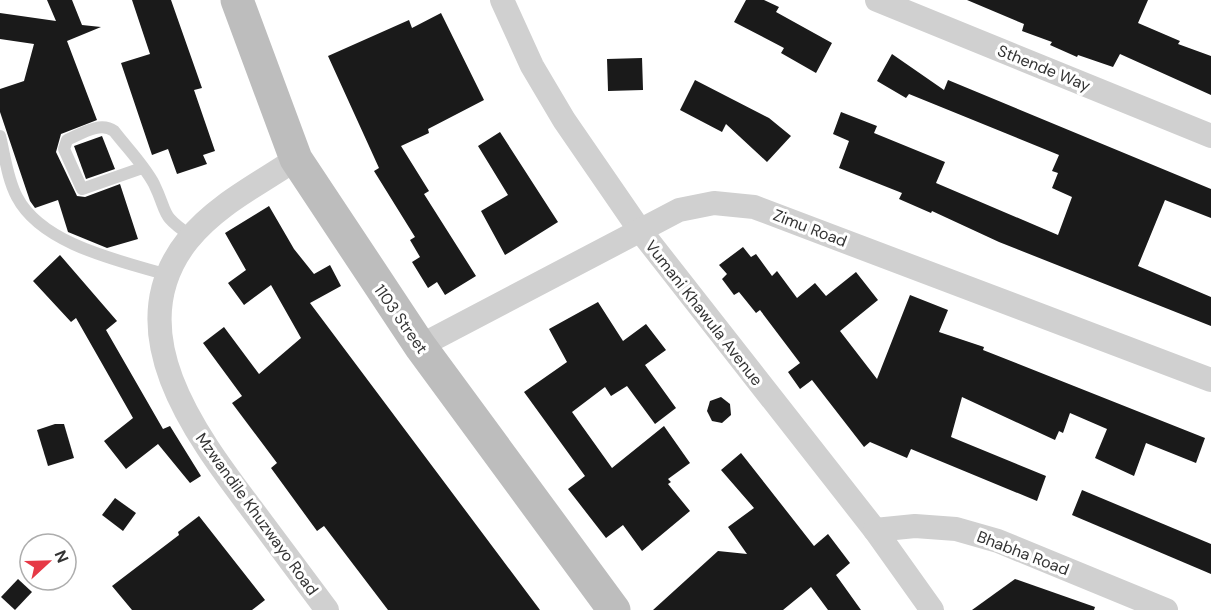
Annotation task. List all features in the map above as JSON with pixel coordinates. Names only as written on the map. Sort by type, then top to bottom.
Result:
[{"type":"street","name":"1103 Street","points":[[237,0],[296,159],[363,264],[420,346],[615,610]]},
{"type":"street","name":"Vumani Khawula Avenue","points":[[502,0],[532,66],[564,120],[639,229],[874,530],[932,610]]},
{"type":"street","name":"Sthende Way","points":[[877,0],[1211,136]]},
{"type":"street","name":"Mzwandile Khuzwayo Road","points":[[296,159],[212,214],[192,236],[168,275],[160,309],[161,344],[171,380],[180,401],[215,460],[327,610]]},
{"type":"street","name":"Zimu Road","points":[[420,346],[639,229],[679,210],[714,202],[754,207],[1211,380]]},
{"type":"street","name":"Bhabha Road","points":[[874,530],[915,526],[956,529],[998,541],[1166,610]]},
{"type":"lane","points":[[142,168],[82,189],[64,149],[64,144],[78,135],[108,126],[142,168],[153,183],[168,219],[192,236]]},
{"type":"lane","points":[[0,136],[17,198],[39,224],[97,255],[168,275]]},
{"type":"building","points":[[47,0],[72,0],[82,25],[101,27],[67,41],[97,120],[61,134],[56,152],[77,196],[85,197],[120,184],[138,239],[107,248],[68,232],[58,200],[35,208],[30,201],[0,112],[0,89],[24,81],[34,44],[0,39],[0,13],[56,21]]},
{"type":"building","points":[[132,0],[171,0],[202,88],[194,90],[215,151],[203,155],[207,164],[177,174],[168,149],[152,155],[121,63],[150,54]]},
{"type":"building","points":[[746,0],[764,0],[779,7],[776,12],[832,43],[816,73],[781,53],[784,48],[734,22]]},
{"type":"building","points":[[967,0],[1148,0],[1138,23],[1180,41],[1178,44],[1211,56],[1211,95],[1120,54],[1113,67],[1078,55],[1077,57],[1050,45],[1052,42],[1022,31],[1024,24]]},
{"type":"building","points":[[441,13],[484,100],[428,129],[429,133],[401,146],[429,191],[424,194],[476,276],[445,295],[437,282],[428,288],[412,262],[420,257],[410,240],[415,237],[374,171],[379,168],[328,56],[409,20],[412,28]]},
{"type":"building","points":[[892,54],[944,90],[948,80],[1211,189],[1211,218],[1165,200],[1138,266],[1211,297],[1211,326],[999,242],[932,211],[931,213],[899,199],[902,193],[839,168],[849,141],[833,134],[841,112],[877,126],[874,133],[945,162],[936,183],[1058,235],[1072,197],[1052,188],[1058,173],[1052,171],[1059,155],[909,94],[906,98],[877,81]]},
{"type":"building","points":[[642,58],[643,90],[608,91],[607,59]]},
{"type":"building","points":[[695,80],[769,118],[791,136],[767,162],[726,124],[722,132],[680,110]]},
{"type":"building","points":[[500,132],[558,222],[505,255],[481,211],[508,195],[478,146]]},
{"type":"building","points":[[102,136],[115,169],[86,179],[74,146]]},
{"type":"building","points":[[269,206],[294,249],[314,274],[330,265],[341,286],[310,303],[540,610],[388,610],[324,526],[317,531],[271,468],[277,463],[232,403],[242,396],[203,343],[224,327],[259,374],[301,338],[271,285],[244,305],[228,283],[246,270],[225,233]]},
{"type":"building","points":[[743,247],[751,257],[756,254],[772,276],[777,271],[797,298],[815,283],[826,296],[856,272],[878,300],[840,331],[877,379],[910,295],[948,310],[939,332],[984,347],[983,350],[1205,438],[1196,463],[1146,443],[1134,476],[1095,458],[1107,429],[1070,413],[1063,433],[1059,431],[1055,440],[962,397],[951,437],[1046,476],[1037,501],[911,449],[907,458],[870,442],[864,447],[812,380],[800,389],[788,372],[800,363],[760,310],[756,313],[739,292],[734,295],[722,279],[727,274],[719,265]]},
{"type":"building","points":[[60,255],[117,321],[106,330],[163,429],[170,426],[201,476],[190,483],[158,444],[126,469],[104,441],[133,418],[76,318],[71,322],[33,281]]},
{"type":"building","points":[[598,302],[623,341],[646,324],[666,350],[645,365],[676,408],[655,424],[627,386],[611,396],[605,387],[572,412],[612,468],[664,426],[690,463],[668,479],[671,482],[668,484],[690,511],[642,551],[623,525],[606,538],[568,489],[585,476],[524,392],[567,362],[549,329]]},
{"type":"building","points":[[721,397],[730,404],[731,415],[722,423],[712,421],[707,411],[710,401]]},
{"type":"building","points":[[55,424],[64,424],[74,458],[48,466],[37,430]]},
{"type":"building","points":[[741,453],[814,546],[828,534],[850,563],[836,575],[861,610],[828,610],[811,587],[783,610],[653,610],[718,551],[747,554],[728,527],[754,508],[721,470]]},
{"type":"building","points":[[1082,490],[1211,544],[1211,574],[1072,515]]},
{"type":"building","points":[[115,498],[136,513],[123,531],[102,515]]},
{"type":"building","points":[[199,516],[265,600],[252,610],[132,610],[112,586],[179,535],[178,532]]},
{"type":"building","points":[[18,579],[18,592],[32,592],[15,610],[1,597]]},
{"type":"building","points":[[1015,579],[1095,607],[1094,610],[972,610]]}]
